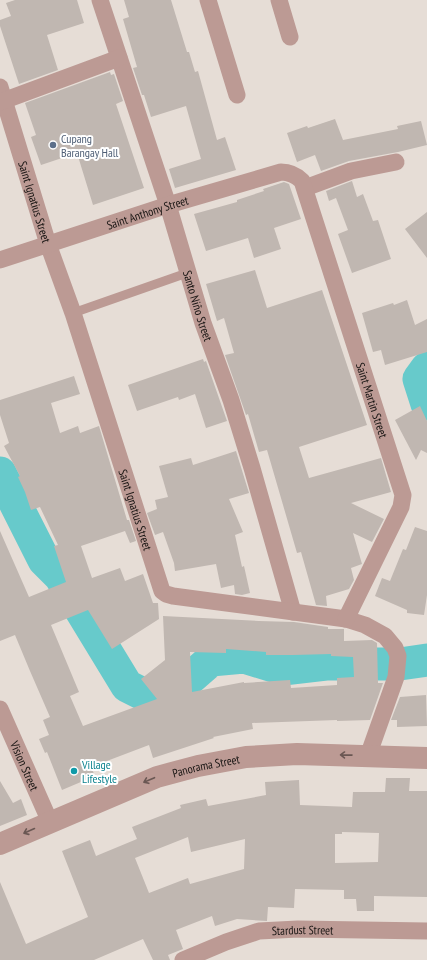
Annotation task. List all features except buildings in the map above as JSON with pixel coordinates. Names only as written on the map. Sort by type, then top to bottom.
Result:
[{"type":"street","name":"Santo Niño Street","points":[[100,0],[168,204],[187,273],[203,323],[231,400],[293,612]]},
{"type":"street","points":[[208,0],[237,95]]},
{"type":"street","points":[[279,0],[290,37]]},
{"type":"street","points":[[1,97],[119,58]]},
{"type":"street","name":"Saint Ignatius Street","points":[[1,97],[48,244],[73,313],[162,591],[173,596],[346,619],[365,625],[385,636],[395,648],[398,656],[396,677],[368,756]]},
{"type":"street","points":[[301,182],[396,162]]},
{"type":"street","name":"Saint Anthony Street","points":[[0,260],[168,204],[281,172],[287,172],[301,182]]},
{"type":"street","name":"Saint Martin Street","points":[[301,182],[403,495],[401,507],[346,619]]},
{"type":"street","name":"Vision Street","points":[[0,709],[50,822]]},
{"type":"street","name":"Panorama Street","points":[[0,844],[157,777],[198,766],[246,757],[297,754],[427,758]]},
{"type":"street","name":"Stardust Street","points":[[183,960],[226,942],[259,931],[298,929],[427,930]]},
{"type":"lane","points":[[73,313],[187,273]]},
{"type":"waterway","points":[[427,368],[419,379],[427,404]]},
{"type":"waterway","points":[[0,473],[44,560],[60,576],[127,686],[153,699],[180,687],[211,660],[244,657],[283,669],[326,664],[400,664],[427,660]]},
{"type":"place","name":"Cupang Barangay Hall","points":[[53,145]]},
{"type":"place","name":"Village Lifestyle","points":[[74,771]]}]
